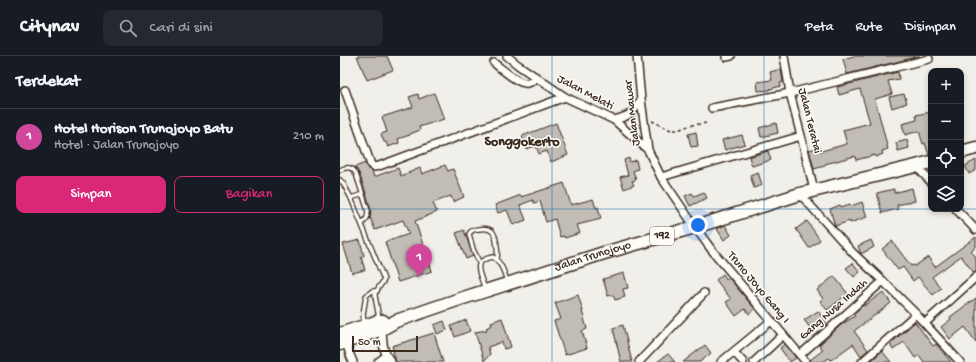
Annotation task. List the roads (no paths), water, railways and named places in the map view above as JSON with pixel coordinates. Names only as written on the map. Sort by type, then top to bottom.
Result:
[{"type":"main road","points":[[964,151],[976,148]]},
{"type":"main road","name":"Jalan Trunojoyo","points":[[342,340],[381,325],[604,253],[695,227],[814,190],[928,163]]},
{"type":"main road","name":"Jalan Trunojoyo","points":[[342,340],[364,326],[381,325]]},
{"type":"street","name":"Jalan Melati","points":[[507,56],[565,97],[614,120],[648,150]]},
{"type":"street","name":"Jalan Mawar","points":[[637,56],[648,150],[661,177],[695,227]]},
{"type":"street","name":"Jalan Teratai","points":[[784,56],[790,93],[814,190]]},
{"type":"street","points":[[712,108],[790,93],[929,58]]},
{"type":"street","points":[[494,63],[522,83],[531,82],[536,77]]},
{"type":"street","points":[[345,90],[371,165],[374,167],[565,97]]},
{"type":"street","points":[[614,120],[632,114],[642,100]]},
{"type":"street","points":[[661,177],[801,136]]},
{"type":"street","points":[[916,166],[928,179]]},
{"type":"street","points":[[800,194],[853,253],[925,323],[960,362]]},
{"type":"street","points":[[959,212],[976,230]]},
{"type":"street","name":"Truno Joyo Gang I","points":[[695,227],[806,362]]},
{"type":"street","points":[[925,323],[976,277]]},
{"type":"street","name":"Gang Nusa Indah","points":[[800,355],[883,281]]},
{"type":"street","points":[[639,362],[704,293]]},
{"type":"street","points":[[862,362],[916,314]]},
{"type":"street","points":[[721,362],[771,321]]},
{"type":"street","points":[[381,325],[386,356],[391,362]]},
{"type":"street","points":[[754,362],[783,335]]},
{"type":"street","points":[[342,340],[353,362]]},
{"type":"street","points":[[734,352],[742,362]]},
{"type":"street","points":[[378,362],[386,356]]},
{"type":"lane","points":[[340,170],[349,167],[355,170],[367,206],[368,215],[362,224]]},
{"type":"lane","points":[[340,180],[351,198],[384,280],[375,296],[381,325]]},
{"type":"lane","points":[[351,198],[363,194]]},
{"type":"lane","points":[[485,291],[478,266],[479,262],[473,249],[469,234],[472,230],[486,228],[491,230],[493,233],[497,247],[497,259],[502,267],[508,284]]},
{"type":"lane","points":[[479,262],[493,257],[497,259]]},
{"type":"lane","points":[[364,326],[363,314],[366,296],[372,291],[377,291]]},
{"type":"place","name":"Hotel Horison Trunojoyo Batu","points":[[419,277]]},
{"type":"district","name":"Songgokerto","points":[[522,142]]}]
